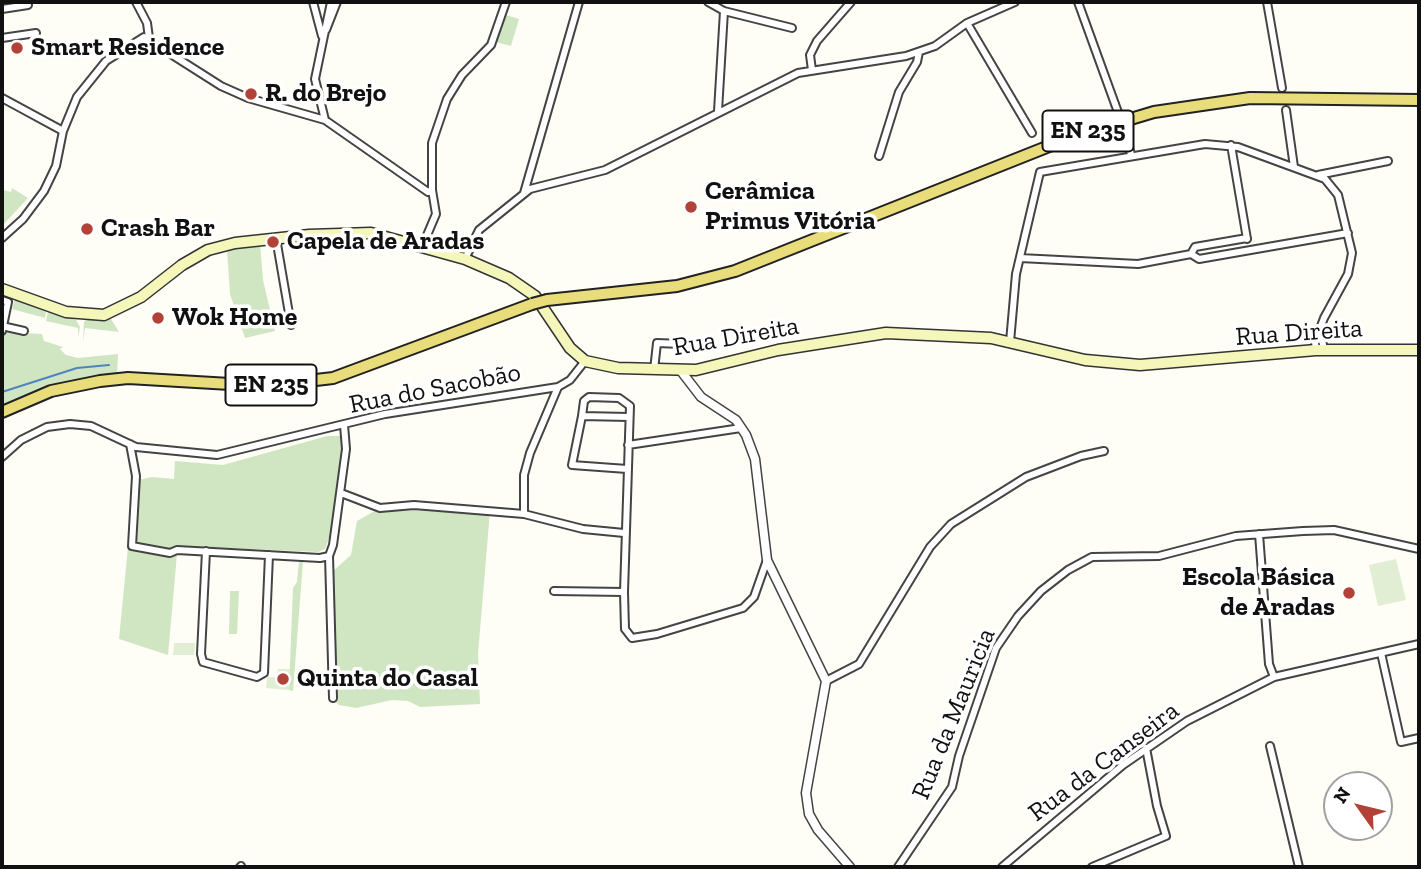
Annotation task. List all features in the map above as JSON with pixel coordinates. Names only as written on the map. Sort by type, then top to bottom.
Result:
[{"type":"main road","name":"EN 235","points":[[2,412],[51,391],[128,378],[264,386],[333,378],[547,300],[677,286],[735,271],[1077,135],[1154,112],[1250,98],[1419,100]]},
{"type":"main road","points":[[2,289],[66,312],[104,315],[141,297],[182,265],[208,250],[276,239],[372,233],[465,259],[509,278],[535,296],[558,334],[585,361]]},
{"type":"main road","name":"Rua Direita","points":[[585,361],[618,368],[681,371],[859,335],[951,335],[1010,342],[1085,360],[1140,365],[1320,350],[1419,350]]},
{"type":"street","points":[[136,2],[147,23],[149,38]]},
{"type":"street","points":[[313,2],[323,38]]},
{"type":"street","points":[[325,120],[315,79],[331,2]]},
{"type":"street","points":[[323,38],[337,2]]},
{"type":"street","points":[[422,247],[436,214],[432,190],[432,143],[447,99],[462,75],[491,45],[506,2]]},
{"type":"street","points":[[524,192],[579,2]]},
{"type":"street","points":[[708,2],[724,11],[792,28]]},
{"type":"street","points":[[812,70],[810,55],[817,41],[852,2]]},
{"type":"street","points":[[465,259],[479,230],[524,192],[605,170],[798,73],[906,56],[935,46],[967,23],[1015,2]]},
{"type":"street","points":[[1078,2],[1128,137],[1131,155]]},
{"type":"street","points":[[1266,2],[1282,88]]},
{"type":"street","points":[[2,9],[28,5]]},
{"type":"street","points":[[718,111],[724,11]]},
{"type":"street","points":[[967,23],[1032,133]]},
{"type":"street","points":[[2,38],[36,33]]},
{"type":"street","points":[[2,238],[23,219],[44,191],[56,166],[63,131],[76,97],[93,74],[126,47],[144,37],[221,86],[248,98],[325,120],[428,192],[432,190]]},
{"type":"street","points":[[879,156],[899,92],[917,62],[919,52]]},
{"type":"street","points":[[2,98],[63,131]]},
{"type":"street","points":[[1286,110],[1293,167]]},
{"type":"street","points":[[1010,342],[1020,258],[1040,172],[1205,144],[1231,145],[1315,175],[1325,179],[1338,195],[1352,253],[1348,274],[1320,331],[1320,350]]},
{"type":"street","points":[[1231,145],[1249,248]]},
{"type":"street","points":[[1315,175],[1388,161]]},
{"type":"street","points":[[1020,258],[1138,264],[1191,254],[1199,258],[1348,233]]},
{"type":"street","points":[[1191,254],[1195,247],[1247,238]]},
{"type":"street","points":[[276,239],[291,325]]},
{"type":"street","points":[[2,300],[8,302],[2,328],[24,331]]},
{"type":"street","points":[[654,370],[657,342],[682,344]]},
{"type":"street","points":[[524,514],[524,475],[558,387],[570,380],[585,361]]},
{"type":"street","points":[[681,371],[696,392],[736,419],[755,459],[768,560],[826,681],[806,793],[809,814],[818,830],[850,867]]},
{"type":"street","name":"Rua do Sacobão","points":[[2,457],[21,440],[38,431],[69,424],[91,426],[130,444],[153,450],[217,456],[385,414],[558,387]]},
{"type":"street","points":[[627,469],[572,465],[584,401],[589,397],[619,398],[630,406],[624,592],[627,634],[632,638],[657,634],[743,608],[754,597],[768,560]]},
{"type":"street","points":[[582,416],[629,417]]},
{"type":"street","points":[[333,698],[329,556],[341,493],[346,449],[344,425]]},
{"type":"street","points":[[628,445],[741,428]]},
{"type":"street","points":[[130,444],[136,475],[132,545],[170,553],[177,550],[329,556]]},
{"type":"street","points":[[826,681],[859,664],[923,558],[951,524],[1026,477],[1081,456],[1104,451]]},
{"type":"street","points":[[341,493],[380,508],[414,505],[524,514],[583,529],[624,533]]},
{"type":"street","name":"Rua da Mauricia","points":[[898,867],[952,787],[959,756],[996,648],[1018,616],[1041,591],[1068,570],[1092,557],[1158,556],[1198,545],[1259,534],[1334,530],[1419,549]]},
{"type":"street","points":[[1259,534],[1269,664],[1274,677]]},
{"type":"street","points":[[206,551],[201,654],[203,662],[257,677],[264,673],[269,555]]},
{"type":"street","points":[[554,591],[624,592]]},
{"type":"street","name":"Rua da Canseira","points":[[1002,867],[1146,748],[1187,721],[1274,677],[1419,644]]},
{"type":"street","points":[[1381,653],[1401,742],[1419,738]]},
{"type":"street","points":[[1269,746],[1299,867]]},
{"type":"street","points":[[1092,867],[1166,836],[1157,806],[1146,748]]},
{"type":"green space","points":[[506,15],[519,19],[511,46],[496,42]]},
{"type":"green space","points":[[12,188],[28,198],[2,226],[3,190],[11,192]]},
{"type":"green space","points":[[260,244],[263,280],[275,331],[245,338],[230,294],[227,250]]},
{"type":"green space","points":[[15,299],[46,312],[45,318],[12,309]]},
{"type":"green space","points":[[48,312],[76,320],[80,327],[78,337],[78,328],[46,321]]},
{"type":"green space","points":[[87,319],[111,319],[119,332],[85,328],[83,343],[84,322]]},
{"type":"green space","points":[[5,332],[42,334],[44,341],[63,347],[60,349],[66,355],[78,358],[118,354],[117,376],[54,387],[2,406],[2,337]]},
{"type":"green space","points":[[327,436],[341,436],[346,449],[338,515],[325,549],[318,552],[177,546],[171,550],[134,543],[138,480],[152,477],[174,479],[175,461],[223,465]]},
{"type":"green space","points":[[396,506],[490,511],[478,654],[480,704],[420,707],[408,701],[392,700],[356,708],[339,705],[333,698],[332,572],[351,555],[357,521],[380,508]]},
{"type":"green space","points":[[128,547],[177,554],[168,655],[119,639]]},
{"type":"green space","points":[[1396,559],[1406,600],[1378,606],[1369,565]]},
{"type":"green space","points":[[299,561],[303,561],[293,691],[289,690],[293,588],[297,582]]},
{"type":"green space","points":[[230,591],[239,591],[237,634],[229,634]]},
{"type":"green space","points":[[174,643],[195,643],[194,655],[173,655]]},
{"type":"green space","name":"Quinta do Casal","points":[[278,669],[290,669],[289,690],[266,688],[267,677],[277,677]]},
{"type":"waterway","points":[[2,392],[77,368],[109,365]]},
{"type":"place","name":"Smart Residence","points":[[17,48]]},
{"type":"place","name":"R. do Brejo","points":[[251,94]]},
{"type":"place","name":"Cerâmica Primus Vitória","points":[[691,207]]},
{"type":"place","name":"Crash Bar","points":[[87,229]]},
{"type":"place","name":"Capela de Aradas","points":[[273,242]]},
{"type":"place","name":"Wok Home","points":[[158,318]]},
{"type":"place","name":"Escola Básica de Aradas","points":[[1349,593]]},
{"type":"place","name":"Quinta do Casal","points":[[283,679]]}]
